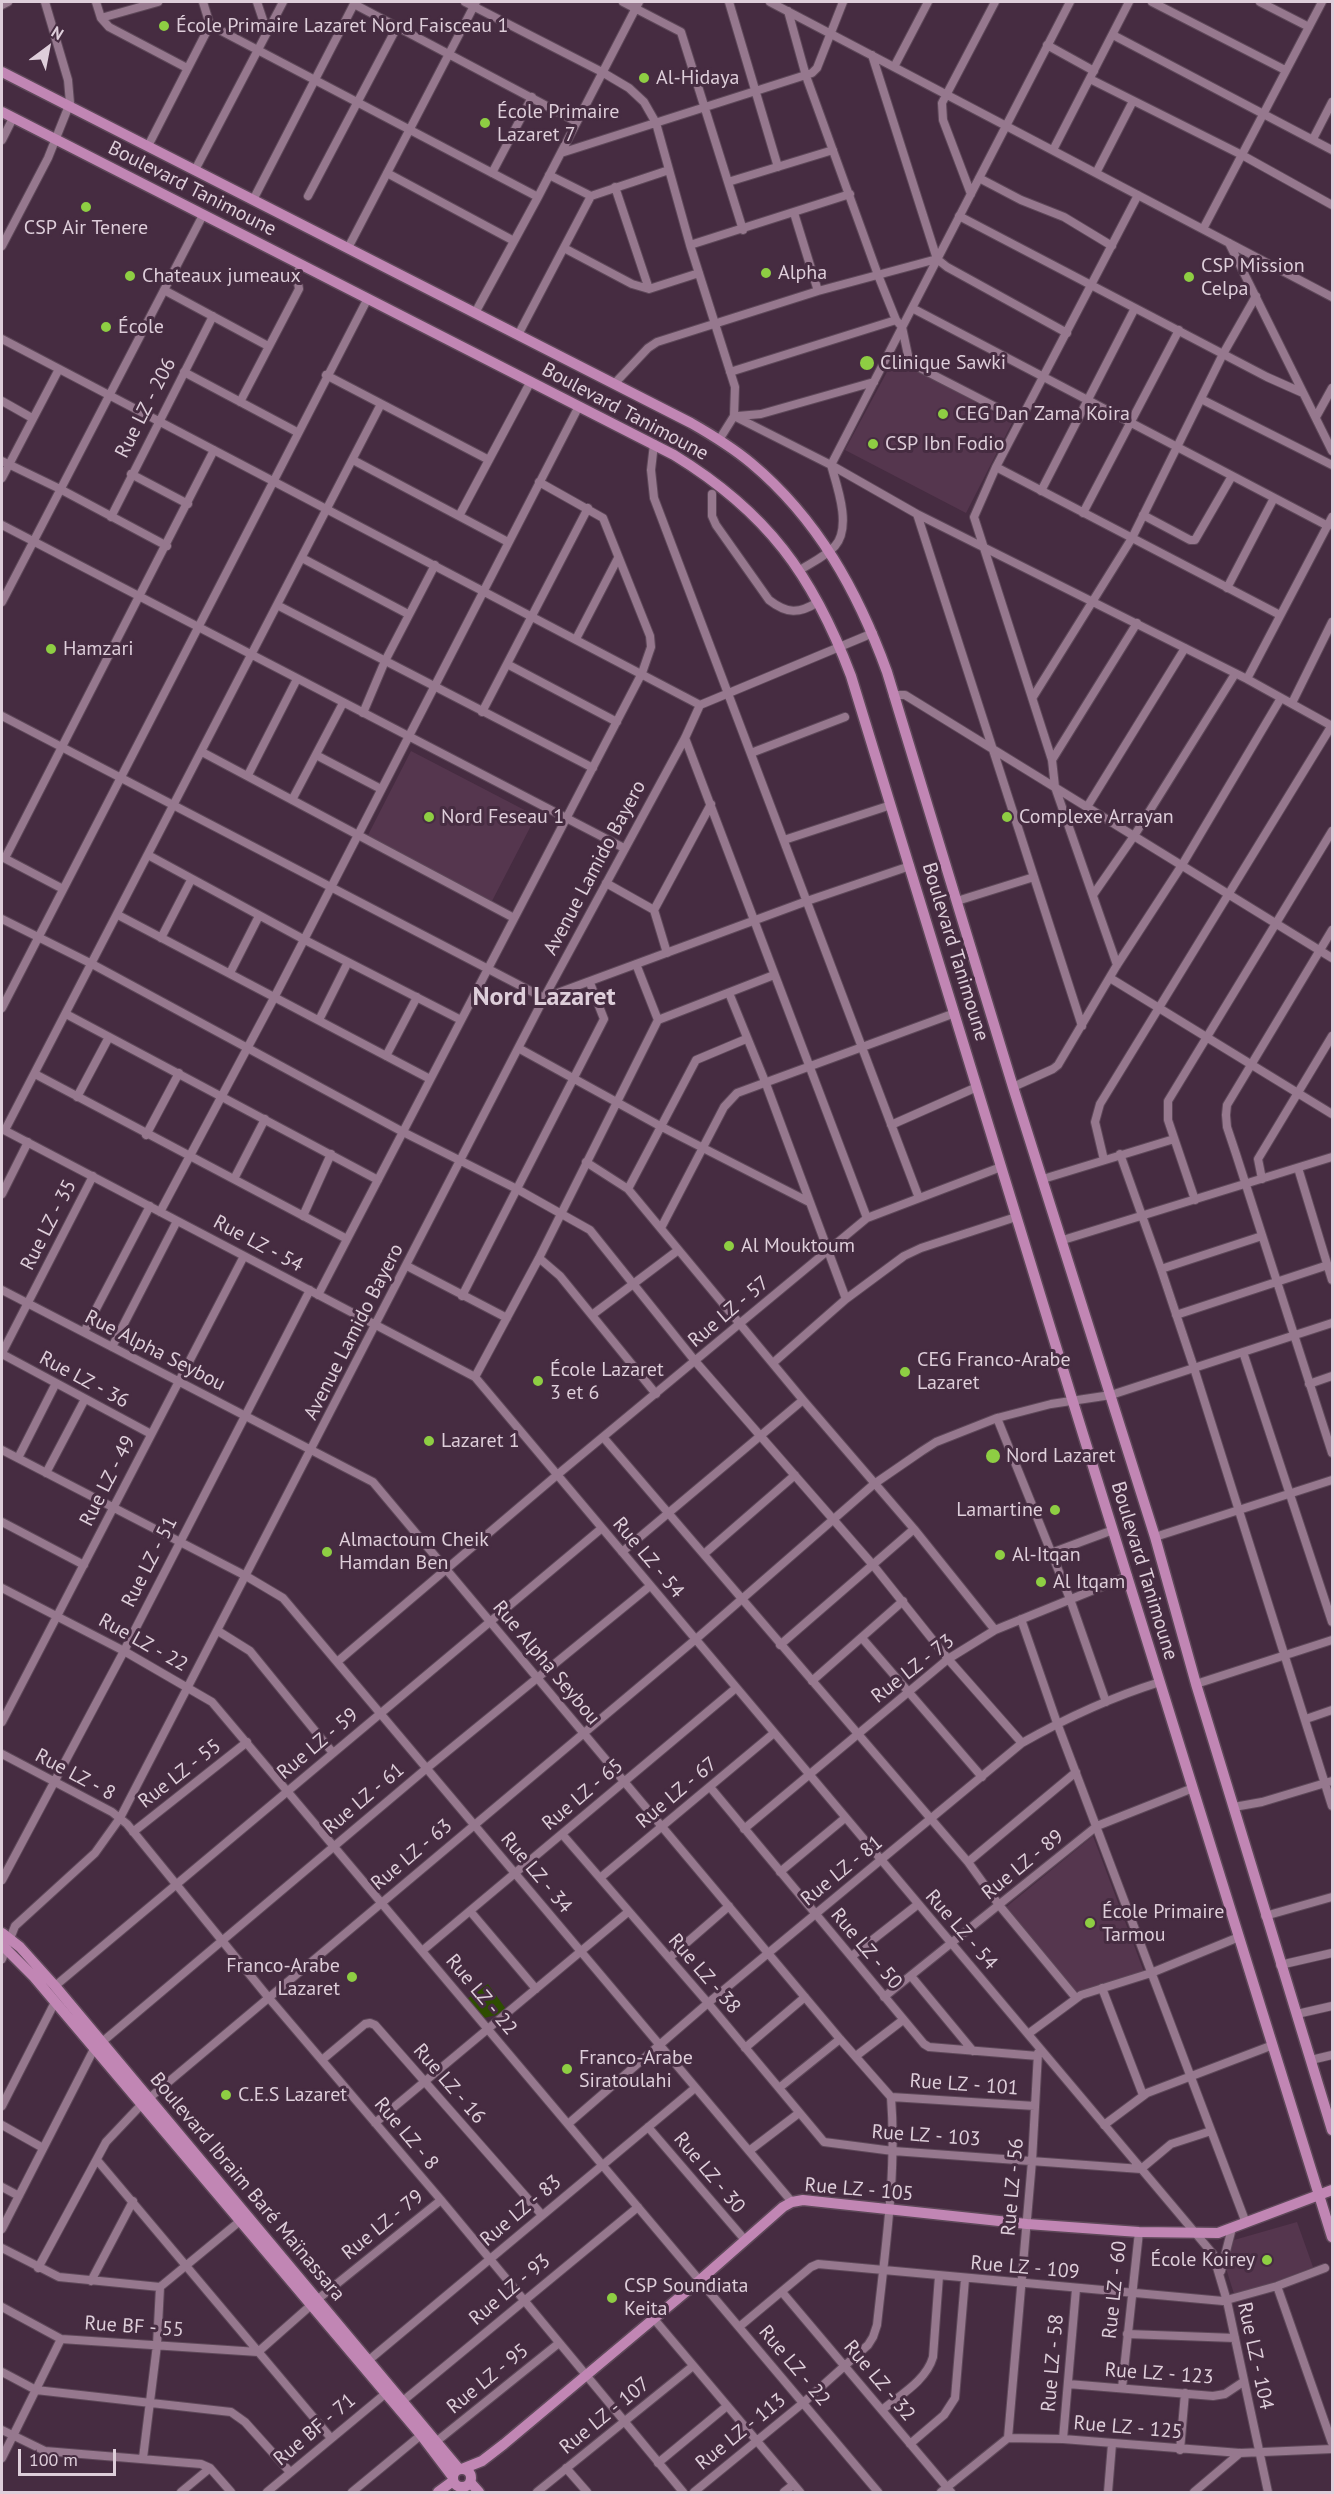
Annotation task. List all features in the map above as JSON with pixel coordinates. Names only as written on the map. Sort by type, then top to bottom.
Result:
[{"type":"main road","name":"Boulevard Tanimoune","points":[[2,72],[691,423],[721,436],[780,491],[828,551],[853,590],[873,633],[893,695],[1013,1088],[1063,1240],[1155,1537],[1196,1684],[1280,1965],[1311,2060],[1329,2104],[1332,2130]]},
{"type":"main road","name":"Boulevard Tanimoune","points":[[2,112],[654,444],[693,467],[735,497],[776,538],[800,570],[840,645],[1332,2236]]},
{"type":"main road","name":"Boulevard Ibraim Baré Maïnassara","points":[[4,1945],[55,1986],[98,2045],[314,2303],[385,2394],[461,2482]]},
{"type":"main road","name":"Boulevard Ibraim Baré Maïnassara","points":[[4,1945],[55,2002],[98,2045]]},
{"type":"main road","name":"Boulevard Ibraim Baré Maïnassara","points":[[195,2160],[240,2221],[404,2400],[437,2441],[461,2482]]},
{"type":"main road","name":"Rue LZ - 105","points":[[438,2493],[461,2482],[482,2461],[654,2319],[783,2207],[792,2202],[803,2200],[1027,2224],[1138,2232],[1218,2233],[1332,2190]]},
{"type":"main road","points":[[461,2482],[479,2493]]},
{"type":"street","points":[[2,5],[9,2]]},
{"type":"street","points":[[2,246],[56,139],[69,106],[68,80],[45,2]]},
{"type":"street","points":[[96,2],[101,18],[119,33],[187,68]]},
{"type":"street","points":[[101,18],[158,2]]},
{"type":"street","points":[[203,2],[210,25],[538,197]]},
{"type":"street","points":[[257,2],[267,32]]},
{"type":"street","points":[[195,170],[283,2]]},
{"type":"street","points":[[465,2],[475,4],[602,72],[638,95],[656,123],[690,245],[737,394],[732,419],[721,436]]},
{"type":"street","points":[[623,2],[637,5],[681,32],[744,230]]},
{"type":"street","points":[[729,2],[778,166]]},
{"type":"street","points":[[770,2],[1332,297]]},
{"type":"street","points":[[561,153],[806,76],[817,68],[843,2]]},
{"type":"street","points":[[971,194],[941,112],[946,94],[995,2]]},
{"type":"street","points":[[800,570],[828,551],[838,540],[843,514],[831,465],[874,382],[899,323],[912,308],[1070,2]]},
{"type":"street","points":[[1053,150],[1129,2]]},
{"type":"street","points":[[1152,2],[1285,70]]},
{"type":"street","points":[[1260,2],[1309,27]]},
{"type":"street","points":[[1203,229],[1322,2]]},
{"type":"street","points":[[253,200],[354,3],[577,122]]},
{"type":"street","points":[[894,67],[925,3]]},
{"type":"street","points":[[348,248],[475,4]]},
{"type":"street","points":[[475,313],[637,5]]},
{"type":"street","points":[[788,11],[806,76],[878,275],[899,323],[908,355],[914,365],[1021,420]]},
{"type":"street","points":[[148,146],[210,25]]},
{"type":"street","points":[[308,196],[397,27]]},
{"type":"street","points":[[1113,35],[1332,150]]},
{"type":"street","points":[[1047,45],[1133,101],[1242,155],[1332,205]]},
{"type":"street","points":[[872,55],[937,259],[947,267],[1067,333]]},
{"type":"street","points":[[492,173],[532,98]]},
{"type":"street","points":[[1096,173],[1133,101]]},
{"type":"street","points":[[1313,140],[1332,102]]},
{"type":"street","points":[[2,140],[13,118]]},
{"type":"street","points":[[728,182],[833,150]]},
{"type":"street","points":[[518,335],[591,196],[669,170]]},
{"type":"street","points":[[387,173],[514,241]]},
{"type":"street","points":[[549,175],[591,196]]},
{"type":"street","points":[[979,178],[1021,200],[1064,217],[1112,246]]},
{"type":"street","points":[[615,187],[649,289]]},
{"type":"street","points":[[690,245],[744,230],[850,194]]},
{"type":"street","points":[[1117,965],[1055,787],[1052,760],[974,517],[996,467],[1138,195]]},
{"type":"street","points":[[794,213],[818,291]]},
{"type":"street","points":[[2,602],[203,215]]},
{"type":"street","points":[[959,216],[1223,354],[1303,393]]},
{"type":"street","points":[[1229,243],[1332,452]]},
{"type":"street","points":[[564,248],[632,284],[649,289],[699,273]]},
{"type":"street","points":[[615,383],[648,348],[657,342],[818,291],[937,259]]},
{"type":"street","points":[[240,402],[299,289],[298,283],[293,279],[302,265]]},
{"type":"street","points":[[164,290],[268,346]]},
{"type":"street","points":[[1033,697],[1091,600],[1132,538],[1223,354],[1256,296]]},
{"type":"street","points":[[2,1008],[326,375],[368,298]]},
{"type":"street","points":[[912,308],[1274,498],[1330,521],[1247,679]]},
{"type":"street","points":[[1041,491],[1136,308]]},
{"type":"street","name":"Rue LZ - 206","points":[[111,517],[213,316]]},
{"type":"street","points":[[730,372],[899,323]]},
{"type":"street","points":[[1083,513],[1179,330]]},
{"type":"street","points":[[2,339],[700,705],[726,692],[873,633]]},
{"type":"street","points":[[2,478],[5,463],[59,369]]},
{"type":"street","points":[[184,372],[297,432]]},
{"type":"street","points":[[326,375],[489,460]]},
{"type":"street","points":[[459,516],[531,381]]},
{"type":"street","points":[[732,419],[761,414],[874,382]]},
{"type":"street","points":[[1316,417],[1332,388]]},
{"type":"street","points":[[1201,399],[1332,465]]},
{"type":"street","points":[[2,401],[32,418]]},
{"type":"street","points":[[3,1130],[35,1074],[118,915],[381,404]]},
{"type":"street","points":[[160,1212],[274,998],[482,590],[579,406]]},
{"type":"street","points":[[732,419],[831,465],[917,514],[1137,623],[1332,725],[1096,1112],[1095,1122],[1104,1160]]},
{"type":"street","points":[[654,444],[651,471],[654,498],[919,1198]]},
{"type":"street","points":[[63,889],[3,857],[140,597],[214,450]]},
{"type":"street","points":[[353,460],[508,542]]},
{"type":"street","points":[[5,463],[60,489],[166,546]]},
{"type":"street","points":[[996,467],[1280,615]]},
{"type":"street","points":[[131,474],[188,504]]},
{"type":"street","points":[[1143,515],[1190,540],[1195,540],[1232,476]]},
{"type":"street","points":[[482,712],[588,507],[539,483]]},
{"type":"street","points":[[712,494],[712,516],[716,525],[769,600],[787,610],[805,610],[818,602]]},
{"type":"street","points":[[1227,588],[1274,498]]},
{"type":"street","name":"Rue LZ - 51","points":[[2,1880],[124,1651],[245,1416],[314,1292],[347,1239],[642,673],[651,647],[650,636],[603,518],[588,507]]},
{"type":"street","points":[[917,514],[1082,1026]]},
{"type":"street","points":[[2,525],[624,849]]},
{"type":"street","points":[[302,558],[408,614]]},
{"type":"street","points":[[576,639],[618,558]]},
{"type":"street","points":[[363,713],[408,614],[435,565]]},
{"type":"street","points":[[277,605],[593,768]]},
{"type":"street","points":[[1292,703],[1332,622]]},
{"type":"street","points":[[1052,760],[1137,623]]},
{"type":"street","points":[[1087,807],[1185,648]]},
{"type":"street","points":[[507,664],[617,722]]},
{"type":"street","points":[[1093,894],[1134,836],[1235,674]]},
{"type":"street","points":[[248,775],[297,679]]},
{"type":"street","points":[[893,695],[905,695],[1332,958]]},
{"type":"street","points":[[1013,1088],[1053,1069],[1182,865],[1281,698]]},
{"type":"street","points":[[292,800],[343,703]]},
{"type":"street","name":"Avenue Lamido Bayero","points":[[4,1945],[15,1926],[95,1853],[120,1818],[520,1049],[544,998],[685,738],[700,705]]},
{"type":"street","points":[[2,716],[544,998],[807,901],[910,866]]},
{"type":"street","points":[[751,753],[844,717]]},
{"type":"street","points":[[685,738],[867,1218]]},
{"type":"street","points":[[202,752],[514,918]]},
{"type":"street","points":[[316,755],[381,789]]},
{"type":"street","points":[[654,910],[711,804]]},
{"type":"street","points":[[784,840],[891,805]]},
{"type":"street","points":[[1194,1200],[1168,1120],[1167,1105],[1332,831]]},
{"type":"street","points":[[148,855],[259,916],[460,1020]]},
{"type":"street","points":[[957,902],[1034,877]]},
{"type":"street","points":[[161,938],[191,880]]},
{"type":"street","points":[[606,883],[654,910],[667,953]]},
{"type":"street","points":[[118,915],[430,1079]]},
{"type":"street","points":[[230,974],[259,916]]},
{"type":"street","points":[[2,919],[92,964],[403,1132],[517,1189],[595,1235],[695,1361],[835,1520],[948,1659],[1022,1743]]},
{"type":"street","points":[[1332,930],[1227,1105],[1226,1115],[1293,1335],[1329,1430],[1332,1453]]},
{"type":"street","points":[[319,1020],[348,962]]},
{"type":"street","points":[[636,964],[658,1020]]},
{"type":"street","points":[[475,1377],[539,1258],[658,1020],[774,975]]},
{"type":"street","points":[[1110,978],[1332,1114]]},
{"type":"street","points":[[462,1296],[604,1019],[590,982]]},
{"type":"street","points":[[729,993],[766,1084],[846,1299]]},
{"type":"street","points":[[386,1056],[417,997]]},
{"type":"street","points":[[661,1228],[729,1100],[737,1093],[955,1013]]},
{"type":"street","points":[[66,1014],[378,1180]]},
{"type":"street","points":[[1262,1179],[1258,1159],[1332,1036]]},
{"type":"street","points":[[77,1097],[109,1037]]},
{"type":"street","points":[[628,1189],[696,1060],[746,1038]]},
{"type":"street","points":[[520,1049],[616,1103],[809,1202]]},
{"type":"street","points":[[146,1135],[178,1073]]},
{"type":"street","points":[[35,1074],[146,1135],[189,1155],[347,1239]]},
{"type":"street","points":[[891,1125],[977,1087]]},
{"type":"street","points":[[234,1179],[265,1119]]},
{"type":"street","name":"Rue LZ - 54","points":[[3,1130],[475,1377],[811,1775],[917,1905],[1028,2034],[1038,2051],[1195,2233]]},
{"type":"street","points":[[1043,1179],[1174,1138]]},
{"type":"street","points":[[2,1194],[28,1143]]},
{"type":"street","points":[[303,1216],[331,1154]]},
{"type":"street","points":[[1120,1154],[1194,1368],[1306,1719],[1329,1782],[1332,1806]]},
{"type":"street","points":[[1063,1240],[1332,1157]]},
{"type":"street","points":[[586,1162],[628,1189],[677,1251],[914,1529],[995,1630]]},
{"type":"street","name":"Rue LZ - 57","points":[[337,1662],[557,1475],[867,1218],[1001,1167]]},
{"type":"street","points":[[1298,1168],[1332,1280]]},
{"type":"street","name":"Rue LZ - 35","points":[[2,1354],[93,1176]]},
{"type":"street","points":[[84,1332],[150,1206]]},
{"type":"street","points":[[773,1363],[846,1299],[912,1252],[1016,1217]]},
{"type":"street","points":[[112,1347],[177,1221]]},
{"type":"street","points":[[1161,1269],[1262,1236]]},
{"type":"street","points":[[592,1315],[677,1251]]},
{"type":"street","name":"Rue LZ - 49","points":[[2,1722],[244,1256]]},
{"type":"street","points":[[539,1258],[560,1276],[656,1394]]},
{"type":"street","points":[[1176,1316],[1328,1265]]},
{"type":"street","points":[[407,1266],[507,1318]]},
{"type":"street","name":"Rue Alpha Seybou","points":[[2,1290],[373,1482],[891,2097]]},
{"type":"street","name":"Rue LZ - 63","points":[[38,2268],[111,2134],[145,2101],[584,1734],[835,1520],[874,1484],[936,1442],[998,1418],[1051,1404],[1111,1395],[1332,1323]]},
{"type":"street","points":[[1242,1352],[1332,1622]]},
{"type":"street","name":"Rue LZ - 36","points":[[2,1354],[151,1434]]},
{"type":"street","points":[[1310,1384],[1332,1376]]},
{"type":"street","points":[[18,1458],[56,1383]]},
{"type":"street","points":[[46,1473],[85,1399]]},
{"type":"street","points":[[622,1552],[803,1400]]},
{"type":"street","points":[[998,1418],[1070,1599],[1106,1702]]},
{"type":"street","points":[[603,1437],[968,1862],[999,1905],[1076,1998]]},
{"type":"street","name":"Rue LZ - 34","points":[[2,1450],[246,1576],[283,1598],[792,2202]]},
{"type":"street","points":[[704,1554],[795,1475]]},
{"type":"street","points":[[1155,1537],[1332,1480]]},
{"type":"street","points":[[2,1522],[84,1565]]},
{"type":"street","name":"Rue LZ - 59","points":[[55,1986],[602,1528]]},
{"type":"street","points":[[780,1645],[914,1529]]},
{"type":"street","points":[[1051,1553],[1113,1530]]},
{"type":"street","name":"Rue LZ - 73","points":[[744,1829],[948,1659],[995,1630],[1128,1576]]},
{"type":"street","name":"Rue LZ - 61","points":[[98,2045],[334,1845],[650,1586]]},
{"type":"street","name":"Rue LZ - 22","points":[[2,1588],[124,1651],[212,1702],[878,2493]]},
{"type":"street","points":[[812,1681],[903,1601]]},
{"type":"street","points":[[1021,1619],[1057,1723],[1246,2223]]},
{"type":"street","points":[[218,1630],[250,1651],[333,1753]]},
{"type":"street","points":[[862,1638],[982,1777]]},
{"type":"street","points":[[1196,1684],[1332,1640]]},
{"type":"street","name":"Rue LZ - 81","points":[[568,2124],[708,2003],[1022,1743],[1057,1723],[1160,1682]]},
{"type":"street","name":"Rue LZ - 65","points":[[422,1950],[736,1688]]},
{"type":"street","points":[[1306,1719],[1332,1710]]},
{"type":"street","name":"Rue LZ - 67","points":[[600,1878],[774,1733]]},
{"type":"street","name":"Rue LZ - 55","points":[[133,1832],[247,1742]]},
{"type":"street","name":"Rue LZ - 8","points":[[2,1754],[120,1818],[133,1832],[683,2493]]},
{"type":"street","points":[[968,1862],[1076,1772]]},
{"type":"street","points":[[1234,1807],[1329,1782]]},
{"type":"street","name":"Rue LZ - 50","points":[[710,1787],[924,2044],[973,2050],[1038,2051]]},
{"type":"street","name":"Rue LZ - 89","points":[[884,1996],[1097,1826],[1193,1788]]},
{"type":"street","points":[[780,1872],[845,1818]]},
{"type":"street","name":"Rue LZ - 38","points":[[562,1834],[708,2003],[819,2139]]},
{"type":"street","points":[[1265,1916],[1332,1897]]},
{"type":"street","points":[[852,1956],[917,1905]]},
{"type":"street","points":[[669,1958],[729,1906]]},
{"type":"street","points":[[470,1911],[536,1989]]},
{"type":"street","points":[[375,2123],[628,1912]]},
{"type":"street","points":[[1028,2034],[1076,1998],[1151,1973],[1239,1937]]},
{"type":"street","points":[[1280,1965],[1332,1953]]},
{"type":"street","points":[[911,1976],[973,2050]]},
{"type":"street","points":[[1102,1988],[1143,2095]]},
{"type":"street","points":[[745,2048],[805,1996]]},
{"type":"street","points":[[2,2106],[55,2002]]},
{"type":"street","points":[[1297,2014],[1332,2006]]},
{"type":"street","points":[[856,2056],[903,2020]]},
{"type":"street","name":"Rue LZ - 16","points":[[322,2061],[365,2024],[375,2025],[542,2215]]},
{"type":"street","points":[[779,2088],[840,2039]]},
{"type":"street","points":[[2,2229],[98,2045]]},
{"type":"street","points":[[1104,2125],[1143,2095],[1273,2045]]},
{"type":"street","name":"Rue LZ - 56","points":[[1008,2438],[1032,2161],[1038,2051]]},
{"type":"street","points":[[1311,2060],[1332,2055]]},
{"type":"street","name":"Rue LZ - 83","points":[[369,2360],[695,2088]]},
{"type":"street","points":[[889,2210],[893,2151],[891,2097]]},
{"type":"street","name":"Rue LZ - 101","points":[[891,2097],[1035,2106]]},
{"type":"street","points":[[749,2151],[799,2113]]},
{"type":"street","points":[[2,2125],[43,2148]]},
{"type":"street","name":"Rue LZ - 30","points":[[648,2127],[745,2241]]},
{"type":"street","points":[[1140,2169],[1171,2144],[1211,2132]]},
{"type":"street","name":"Rue LZ - 103","points":[[819,2139],[830,2145],[893,2151],[1140,2169]]},
{"type":"street","points":[[97,2160],[330,2438]]},
{"type":"street","points":[[2,2187],[19,2196]]},
{"type":"street","name":"Rue LZ - 79","points":[[314,2303],[441,2200]]},
{"type":"street","points":[[91,2281],[133,2201]]},
{"type":"street","name":"Rue LZ - 93","points":[[404,2400],[638,2207]]},
{"type":"street","name":"Rue LZ - 113","points":[[694,2493],[803,2403],[845,2366],[873,2337],[889,2210]]},
{"type":"street","points":[[2,2248],[59,2277],[160,2287],[240,2221]]},
{"type":"street","points":[[1220,2276],[1232,2228]]},
{"type":"street","name":"Rue LZ - 60","points":[[1122,2388],[1138,2232]]},
{"type":"street","name":"Rue LZ - 104","points":[[1195,2233],[1213,2254],[1220,2276],[1268,2493]]},
{"type":"street","name":"Rue LZ - 109","points":[[739,2327],[814,2265],[883,2269],[965,2279],[1227,2301],[1325,2268]]},
{"type":"street","points":[[882,2410],[924,2376],[930,2366],[933,2357],[939,2276]]},
{"type":"street","points":[[910,2444],[944,2415],[956,2398],[965,2279]]},
{"type":"street","points":[[1276,2286],[1332,2443]]},
{"type":"street","points":[[143,2458],[157,2345],[160,2287]]},
{"type":"street","name":"Rue LZ - 58","points":[[1063,2439],[1076,2289]]},
{"type":"street","name":"Rue LZ - 32","points":[[782,2292],[882,2410],[946,2491]]},
{"type":"street","points":[[258,2352],[314,2303]]},
{"type":"street","points":[[2,2307],[61,2339]]},
{"type":"street","points":[[654,2319],[800,2493]]},
{"type":"street","points":[[1127,2334],[1235,2338]]},
{"type":"street","name":"Rue BF - 55","points":[[2,2458],[61,2339],[258,2352]]},
{"type":"street","name":"Rue LZ - 95","points":[[437,2441],[559,2343]]},
{"type":"street","name":"Rue LZ - 107","points":[[537,2493],[693,2366]]},
{"type":"street","points":[[2,2372],[36,2390],[231,2412],[238,2416],[290,2472]]},
{"type":"street","name":"Rue LZ - 123","points":[[1068,2384],[1220,2396],[1243,2382]]},
{"type":"street","name":"Rue BF - 71","points":[[267,2493],[385,2394]]},
{"type":"street","points":[[1180,2450],[1185,2394]]},
{"type":"street","points":[[658,2463],[727,2406]]},
{"type":"street","points":[[2,2430],[45,2451],[201,2464],[210,2468],[231,2493]]},
{"type":"street","points":[[352,2493],[421,2435]]},
{"type":"street","points":[[946,2491],[1008,2438]]},
{"type":"street","name":"Rue LZ - 125","points":[[1008,2438],[1063,2439],[1240,2453],[1332,2449]]},
{"type":"street","points":[[1108,2493],[1112,2444]]},
{"type":"street","points":[[1194,2493],[1240,2453]]},
{"type":"street","points":[[181,2493],[210,2468]]},
{"type":"street","points":[[566,2468],[587,2493]]},
{"type":"street","points":[[784,2493],[793,2484]]},
{"type":"shaded area","points":[[895,357],[1012,423],[966,513],[845,450]]},
{"type":"shaded area","points":[[411,751],[536,816],[492,901],[367,837]]},
{"type":"shaded area","points":[[1093,1836],[1144,1972],[1076,1993],[1005,1908]]},
{"type":"shaded area","points":[[1297,2222],[1313,2267],[1235,2297],[1224,2262],[1227,2251],[1230,2252],[1234,2240]]},
{"type":"green space","points":[[488,1984],[508,2012],[480,2019],[464,2001]]},
{"type":"place","name":"École Primaire Lazaret Nord Faisceau 1","points":[[164,26]]},
{"type":"place","name":"Al-Hidaya","points":[[644,78]]},
{"type":"place","name":"École Primaire Lazaret 7","points":[[485,123]]},
{"type":"place","name":"CSP Air Tenere","points":[[86,207]]},
{"type":"place","name":"Alpha","points":[[766,273]]},
{"type":"place","name":"Chateaux jumeaux","points":[[130,276]]},
{"type":"place","name":"CSP Mission Celpa","points":[[1189,277]]},
{"type":"place","name":"École","points":[[106,327]]},
{"type":"place","name":"Clinique Sawki","points":[[867,363]]},
{"type":"place","name":"CEG Dan Zama Koira","points":[[943,414]]},
{"type":"place","name":"CSP Ibn Fodio","points":[[873,444]]},
{"type":"place","name":"Hamzari","points":[[51,649]]},
{"type":"place","name":"Nord Feseau 1","points":[[429,817]]},
{"type":"place","name":"Complexe Arrayan","points":[[1007,817]]},
{"type":"place","name":"Al Mouktoum","points":[[729,1246]]},
{"type":"place","name":"CEG Franco-Arabe Lazaret","points":[[905,1372]]},
{"type":"place","name":"École Lazaret 3 et 6","points":[[538,1381]]},
{"type":"place","name":"Lazaret 1","points":[[429,1441]]},
{"type":"place","name":"Nord Lazaret","points":[[993,1456]]},
{"type":"place","name":"Lamartine","points":[[1055,1510]]},
{"type":"place","name":"Almactoum Cheik Hamdan Ben","points":[[327,1552]]},
{"type":"place","name":"Al-Itqan","points":[[1000,1555]]},
{"type":"place","name":"Al Itqam","points":[[1041,1582]]},
{"type":"place","name":"École Primaire Tarmou","points":[[1090,1923]]},
{"type":"place","name":"Franco-Arabe Lazaret","points":[[352,1977]]},
{"type":"place","name":"Franco-Arabe Siratoulahi","points":[[567,2069]]},
{"type":"place","name":"C.E.S Lazaret","points":[[226,2095]]},
{"type":"place","name":"École Koirey","points":[[1267,2260]]},
{"type":"place","name":"CSP Soundiata Keita","points":[[612,2298]]},
{"type":"district","name":"Nord Lazaret","points":[[544,998]]}]
